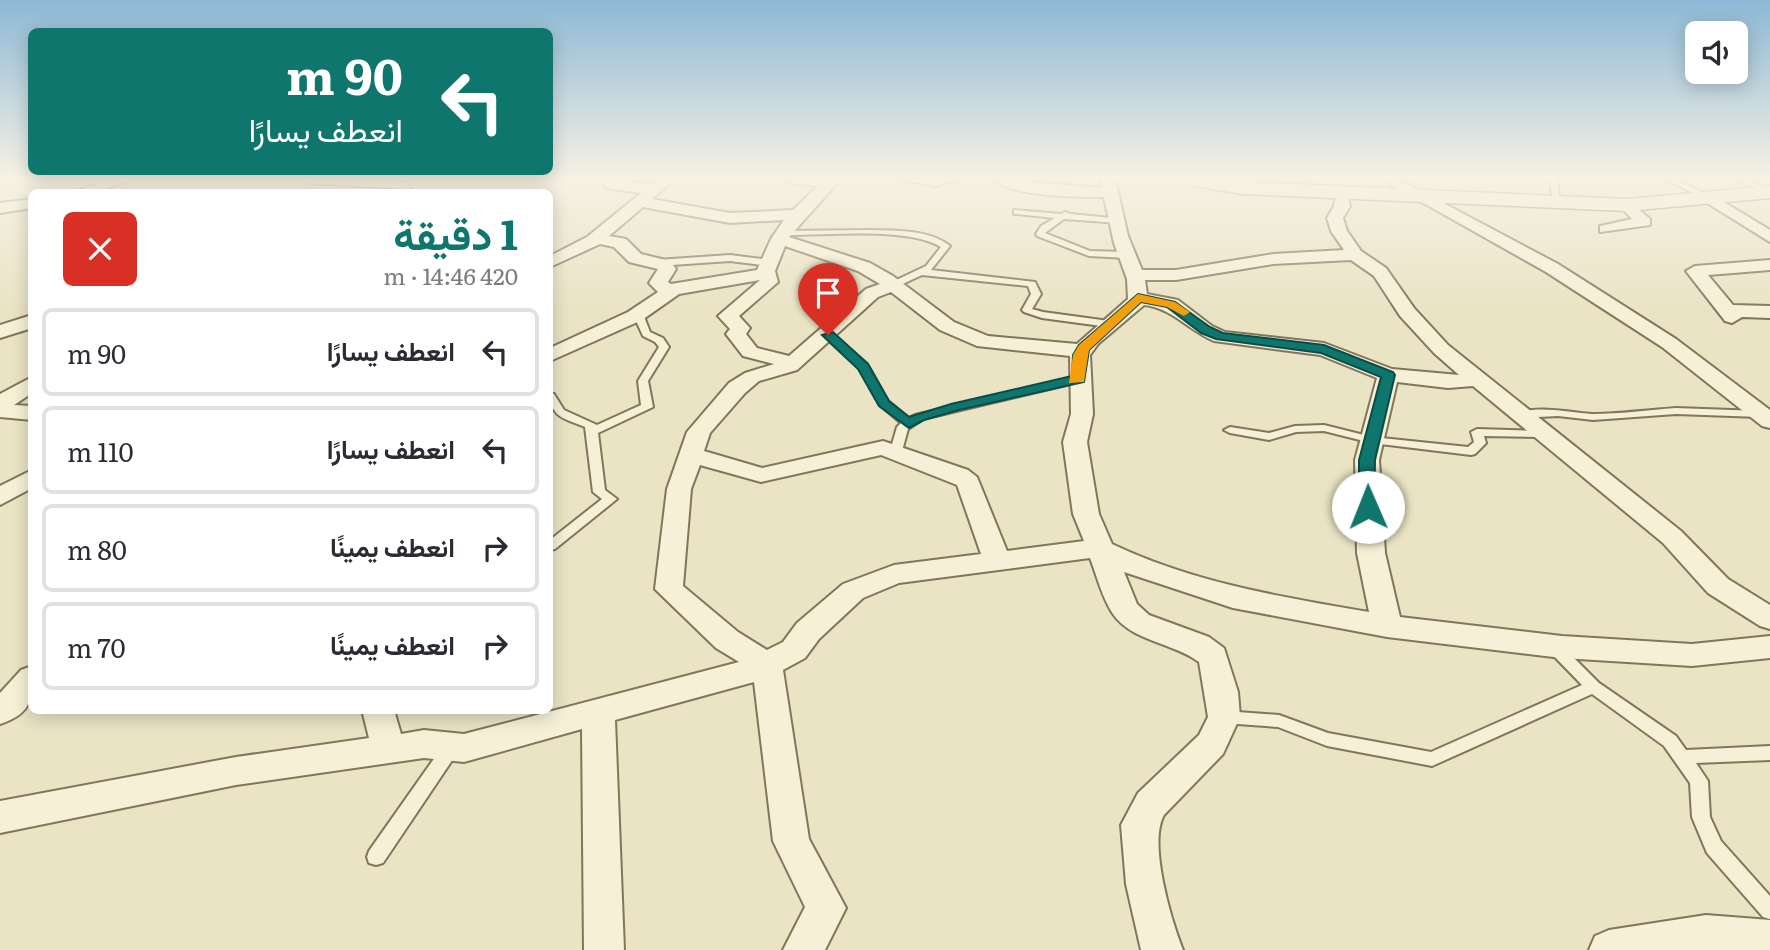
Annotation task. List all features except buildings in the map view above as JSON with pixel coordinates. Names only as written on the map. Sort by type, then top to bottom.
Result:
[{"type":"street","points":[[554,257],[597,238],[613,223]]},
{"type":"street","points":[[790,223],[781,236],[769,267],[769,282],[728,316],[740,328],[736,334],[750,352],[794,363]]},
{"type":"street","points":[[1119,223],[1121,241],[1133,276],[1206,330],[1221,337],[1324,349],[1388,375],[1436,381],[1479,379]]},
{"type":"street","points":[[1337,223],[1355,255],[1380,272],[1407,312],[1441,349],[1672,537],[1718,586],[1770,620]]},
{"type":"street","points":[[1470,223],[1552,268],[1669,343],[1765,417]]},
{"type":"street","points":[[1606,229],[1637,223]]},
{"type":"street","points":[[1749,223],[1770,237]]},
{"type":"street","points":[[781,236],[844,259],[893,285],[947,326],[984,342],[1082,351]]},
{"type":"street","points":[[597,238],[620,243],[635,258],[657,263],[667,270],[659,283],[669,291]]},
{"type":"street","points":[[1133,276],[1176,275],[1273,259],[1355,255]]},
{"type":"street","points":[[1770,265],[1695,271],[1730,314],[1770,312]]},
{"type":"street","points":[[553,354],[638,314],[669,291],[769,267]]},
{"type":"street","points":[[1133,276],[1109,324],[1082,351],[1079,379],[1082,414],[1075,442],[1086,514],[1097,548],[1125,610],[1139,622],[1198,645],[1213,656],[1223,692],[1224,718],[1211,744],[1151,804],[1139,825],[1145,884],[1156,937],[1163,950]]},
{"type":"street","points":[[767,665],[727,640],[669,589],[679,489],[689,454],[699,432],[737,388],[752,377],[771,374],[794,363],[872,293],[893,285]]},
{"type":"street","points":[[0,332],[28,322]]},
{"type":"street","points":[[1387,626],[1371,553],[1367,460],[1388,375]]},
{"type":"street","points":[[0,404],[28,386]]},
{"type":"street","points":[[0,410],[28,413]]},
{"type":"street","points":[[689,454],[761,475],[874,450],[896,451],[959,475],[968,482],[997,560]]},
{"type":"street","points":[[0,498],[28,480]]},
{"type":"street","points":[[0,817],[236,771],[424,744],[464,748],[767,665],[794,650],[808,631],[853,591],[894,574],[1097,548],[1142,570],[1233,597],[1387,626],[1553,646],[1692,655],[1770,648]]},
{"type":"street","points":[[767,665],[791,841],[827,908],[803,950]]},
{"type":"street","points":[[0,711],[9,705],[28,683]]},
{"type":"street","points":[[598,712],[604,950]]},
{"type":"street","points":[[379,714],[389,749]]},
{"type":"street","points":[[1609,950],[1706,934],[1770,939]]},
{"type":"lane","points":[[1051,223],[1040,234],[1090,253],[1133,276]]},
{"type":"lane","points":[[781,236],[901,233],[943,242],[946,246],[940,256],[921,272],[893,285]]},
{"type":"lane","points":[[657,263],[730,258],[769,267]]},
{"type":"lane","points":[[921,272],[1032,284],[1036,294],[1027,310],[1042,315],[1109,324]]},
{"type":"lane","points":[[592,431],[647,407],[643,382],[664,347],[659,340],[646,334],[638,314]]},
{"type":"lane","points":[[828,335],[863,366],[884,403],[909,424]]},
{"type":"lane","points":[[896,451],[903,427],[919,417],[1079,379]]},
{"type":"lane","points":[[553,401],[560,412],[591,425],[599,492],[611,499],[553,544]]},
{"type":"lane","points":[[1521,415],[1559,413],[1593,417],[1676,411],[1765,417]]},
{"type":"lane","points":[[1230,430],[1269,437],[1295,429],[1324,428],[1372,440],[1471,451],[1480,443],[1477,432],[1542,433]]},
{"type":"lane","points":[[1553,646],[1594,687],[1670,741],[1699,781],[1701,817],[1714,847],[1770,910]]},
{"type":"lane","points":[[1224,718],[1279,721],[1327,739],[1432,759],[1594,687]]},
{"type":"lane","points":[[376,858],[452,747]]},
{"type":"lane","points":[[1681,757],[1770,753]]},
{"type":"slow traffic","points":[[1074,380],[1079,379],[1083,348],[1116,317],[1138,301],[1138,298],[1171,304],[1184,312]]},
{"type":"route","points":[[828,335],[863,366],[884,403],[909,424],[919,417],[956,407],[1079,379],[1083,348],[1116,317],[1138,301],[1138,298],[1171,304],[1206,330],[1221,337],[1324,349],[1388,375],[1367,460],[1368,507]]}]
